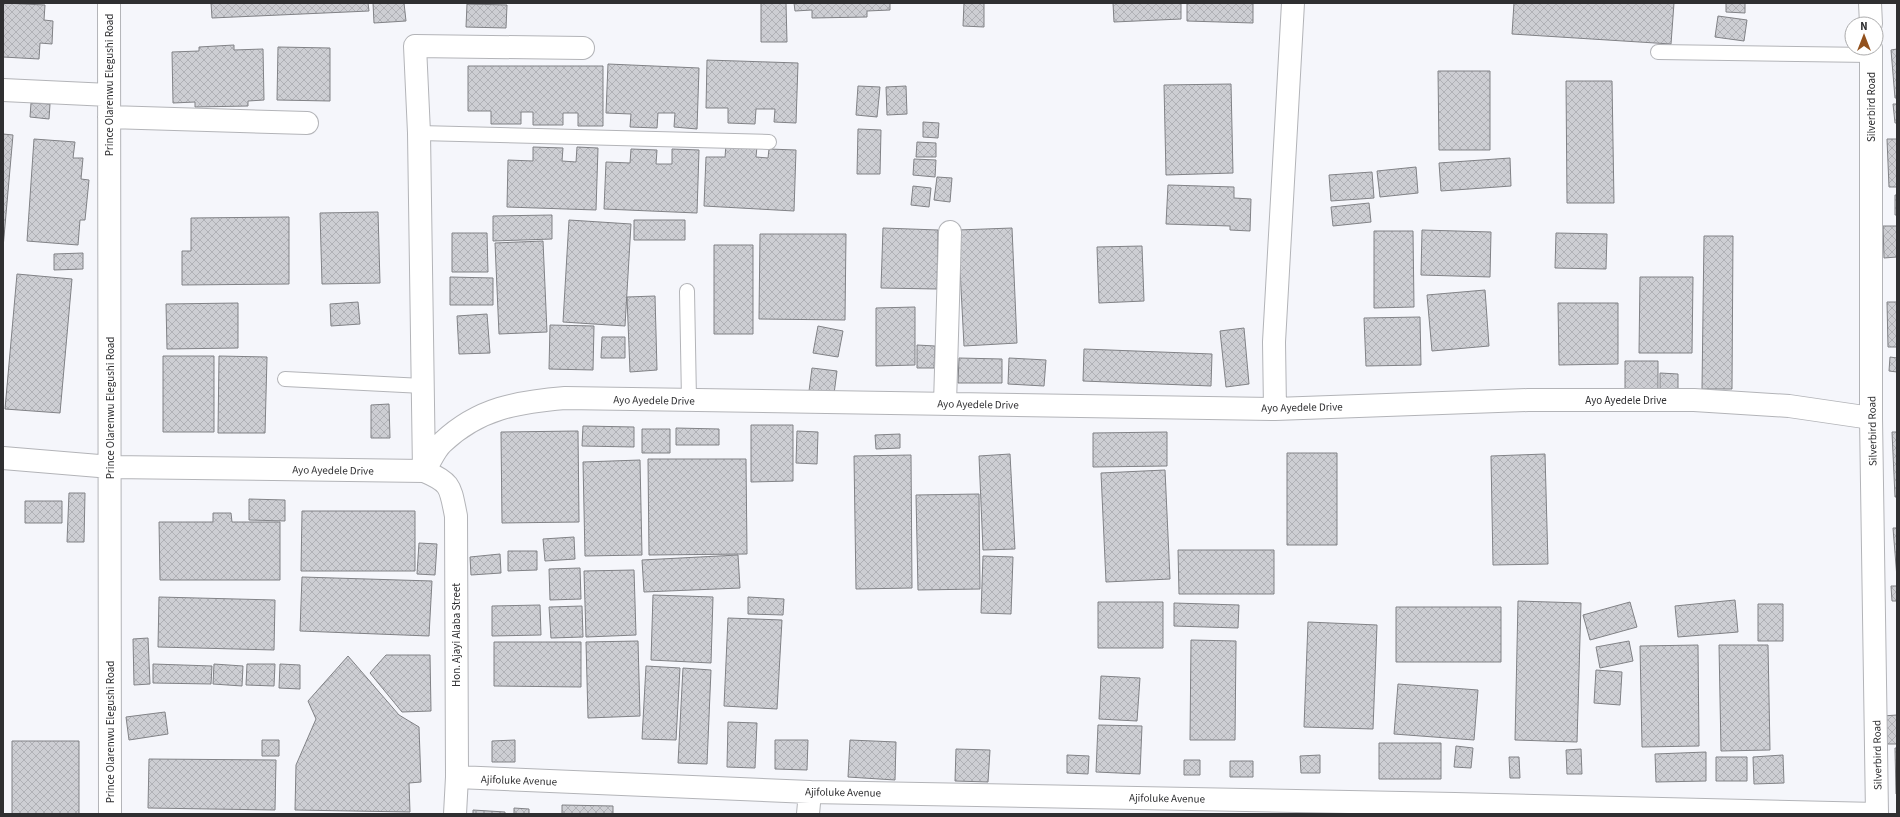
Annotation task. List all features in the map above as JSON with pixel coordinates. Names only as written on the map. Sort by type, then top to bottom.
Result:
[{"type":"street","name":"Prince Olarenwu Elegushi Road","points":[[109,3],[111,467],[110,814]]},
{"type":"street","points":[[1275,409],[1274,342],[1293,3]]},
{"type":"street","points":[[1870,3],[1871,16]]},
{"type":"street","points":[[424,471],[419,133],[415,46],[583,48]]},
{"type":"street","name":"Silverbird Road","points":[[1871,56],[1871,418],[1877,814]]},
{"type":"street","points":[[3,90],[109,95]]},
{"type":"street","points":[[109,117],[307,123]]},
{"type":"street","points":[[945,404],[950,232]]},
{"type":"street","name":"Ayo Ayedele Drive","points":[[3,458],[111,467],[424,471],[442,443],[461,427],[494,410],[525,402],[565,398],[1275,409],[1528,400],[1694,400],[1789,406],[1871,418]]},
{"type":"street","name":"Hon. Ajayi Alaba Street","points":[[424,471],[442,479],[451,491],[456,516],[457,777],[455,814]]},
{"type":"street","name":"Ajifoluke Avenue","points":[[457,777],[810,792],[1246,807],[1877,814]]},
{"type":"street","points":[[808,814],[810,792]]},
{"type":"lane","points":[[1658,52],[1844,52]]},
{"type":"lane","points":[[419,133],[769,142]]},
{"type":"lane","points":[[687,291],[689,400]]},
{"type":"lane","points":[[285,379],[423,386]]},
{"type":"building","points":[[3,3],[45,5],[44,20],[53,21],[52,44],[40,43],[39,59],[3,57]]},
{"type":"building","points":[[211,3],[368,3],[369,11],[212,18]]},
{"type":"building","points":[[373,3],[404,3],[406,21],[374,23]]},
{"type":"building","points":[[761,3],[786,3],[787,42],[761,42]]},
{"type":"building","points":[[794,3],[890,3],[890,10],[867,11],[867,17],[812,18],[812,10],[795,11]]},
{"type":"building","points":[[964,3],[984,3],[984,27],[963,26]]},
{"type":"building","points":[[1113,3],[1181,3],[1181,19],[1114,22]]},
{"type":"building","points":[[1187,3],[1253,3],[1253,23],[1187,21]]},
{"type":"building","points":[[1514,3],[1674,3],[1671,44],[1512,34]]},
{"type":"building","points":[[1726,3],[1745,3],[1745,13],[1726,12]]},
{"type":"building","points":[[467,4],[507,5],[506,28],[466,27]]},
{"type":"building","points":[[1718,16],[1747,20],[1744,41],[1715,37]]},
{"type":"building","points":[[234,45],[234,50],[263,49],[264,100],[248,101],[248,106],[195,107],[195,102],[173,103],[172,52],[199,51],[199,47]]},
{"type":"building","points":[[278,47],[330,48],[330,101],[277,100]]},
{"type":"building","points":[[1897,49],[1897,98],[1895,98],[1891,50]]},
{"type":"building","points":[[707,60],[798,63],[796,123],[774,122],[775,109],[756,109],[755,124],[728,123],[728,108],[706,108]]},
{"type":"building","points":[[608,64],[699,68],[697,129],[674,127],[675,113],[658,113],[657,128],[630,127],[631,114],[606,113]]},
{"type":"building","points":[[468,66],[603,66],[603,126],[578,126],[578,113],[563,113],[563,125],[533,125],[533,112],[521,112],[521,124],[491,124],[491,111],[468,111]]},
{"type":"building","points":[[1438,71],[1490,71],[1490,150],[1439,150]]},
{"type":"building","points":[[1566,81],[1612,81],[1614,203],[1567,203]]},
{"type":"building","points":[[1231,84],[1233,173],[1166,175],[1164,85]]},
{"type":"building","points":[[858,86],[880,87],[877,117],[856,115]]},
{"type":"building","points":[[906,86],[907,114],[887,115],[886,87]]},
{"type":"building","points":[[31,103],[50,104],[49,119],[30,117]]},
{"type":"building","points":[[1893,104],[1897,104],[1897,123],[1895,123]]},
{"type":"building","points":[[923,122],[939,123],[938,138],[923,137]]},
{"type":"building","points":[[858,129],[881,130],[880,174],[857,174]]},
{"type":"building","points":[[3,134],[13,135],[3,248]]},
{"type":"building","points":[[34,139],[75,142],[73,158],[83,158],[81,179],[89,180],[85,220],[80,220],[78,245],[27,241]]},
{"type":"building","points":[[1887,139],[1897,139],[1897,187],[1889,187]]},
{"type":"building","points":[[917,142],[936,143],[936,157],[916,157]]},
{"type":"building","points":[[726,145],[757,146],[756,157],[768,158],[769,149],[796,150],[794,211],[704,206],[706,157],[725,157]]},
{"type":"building","points":[[533,147],[563,148],[562,161],[576,162],[577,147],[598,148],[596,210],[507,207],[508,160],[533,161]]},
{"type":"building","points":[[631,149],[657,150],[656,164],[672,164],[672,149],[699,150],[697,213],[604,209],[606,162],[630,163]]},
{"type":"building","points":[[1510,158],[1511,186],[1441,191],[1439,163]]},
{"type":"building","points":[[914,159],[936,160],[935,177],[913,175]]},
{"type":"building","points":[[1416,167],[1418,193],[1380,197],[1377,171]]},
{"type":"building","points":[[1372,172],[1374,198],[1331,201],[1329,175]]},
{"type":"building","points":[[937,177],[952,178],[950,202],[934,200]]},
{"type":"building","points":[[1168,185],[1234,187],[1234,198],[1251,199],[1250,231],[1230,230],[1230,226],[1166,224]]},
{"type":"building","points":[[913,186],[931,188],[929,207],[911,205]]},
{"type":"building","points":[[1895,195],[1897,195],[1897,215],[1895,215]]},
{"type":"building","points":[[1369,203],[1371,222],[1333,226],[1331,207]]},
{"type":"building","points":[[378,212],[380,283],[322,284],[320,213]]},
{"type":"building","points":[[552,215],[552,239],[493,241],[493,216]]},
{"type":"building","points":[[289,217],[289,284],[182,285],[182,251],[191,251],[191,218]]},
{"type":"building","points":[[569,220],[631,224],[625,326],[563,322]]},
{"type":"building","points":[[634,220],[685,220],[685,240],[634,240]]},
{"type":"building","points":[[1883,226],[1897,226],[1897,257],[1884,258]]},
{"type":"building","points":[[883,228],[938,230],[937,289],[881,288]]},
{"type":"building","points":[[1012,228],[1017,343],[964,346],[958,230]]},
{"type":"building","points":[[1422,230],[1491,232],[1490,277],[1421,275]]},
{"type":"building","points":[[1374,231],[1413,231],[1414,307],[1374,308]]},
{"type":"building","points":[[452,233],[487,233],[488,272],[452,272]]},
{"type":"building","points":[[1556,233],[1607,234],[1606,269],[1555,268]]},
{"type":"building","points":[[760,234],[846,234],[845,320],[759,319]]},
{"type":"building","points":[[1704,236],[1733,236],[1732,389],[1702,389]]},
{"type":"building","points":[[543,241],[547,332],[499,334],[495,243]]},
{"type":"building","points":[[714,245],[753,245],[753,334],[714,334]]},
{"type":"building","points":[[1142,246],[1144,301],[1099,303],[1097,247]]},
{"type":"building","points":[[83,253],[83,269],[54,270],[54,254]]},
{"type":"building","points":[[17,274],[72,279],[60,413],[5,409]]},
{"type":"building","points":[[450,277],[493,278],[493,305],[450,305]]},
{"type":"building","points":[[1640,277],[1693,277],[1692,353],[1639,353]]},
{"type":"building","points":[[1485,290],[1489,346],[1432,351],[1427,295]]},
{"type":"building","points":[[655,296],[657,370],[630,372],[627,297]]},
{"type":"building","points":[[358,302],[360,324],[331,326],[330,304]]},
{"type":"building","points":[[1887,302],[1897,302],[1897,347],[1888,347]]},
{"type":"building","points":[[238,303],[238,348],[167,349],[166,304]]},
{"type":"building","points":[[1558,303],[1618,303],[1618,364],[1559,365]]},
{"type":"building","points":[[915,307],[915,365],[876,366],[876,308]]},
{"type":"building","points":[[487,314],[490,353],[459,354],[457,316]]},
{"type":"building","points":[[1420,317],[1421,365],[1366,366],[1364,318]]},
{"type":"building","points":[[550,325],[594,326],[593,370],[549,369]]},
{"type":"building","points":[[818,326],[843,331],[838,357],[813,353]]},
{"type":"building","points":[[1244,328],[1249,384],[1226,387],[1220,331]]},
{"type":"building","points":[[602,337],[625,337],[625,358],[601,358]]},
{"type":"building","points":[[917,345],[935,346],[934,368],[917,368]]},
{"type":"building","points":[[1084,349],[1212,354],[1211,386],[1083,381]]},
{"type":"building","points":[[163,356],[214,356],[214,432],[163,432]]},
{"type":"building","points":[[219,356],[267,357],[265,433],[218,433]]},
{"type":"building","points":[[1890,357],[1897,358],[1897,372],[1889,371]]},
{"type":"building","points":[[959,358],[1002,359],[1002,383],[958,383]]},
{"type":"building","points":[[1009,358],[1046,360],[1044,386],[1008,384]]},
{"type":"building","points":[[1625,361],[1658,361],[1658,390],[1625,390]]},
{"type":"building","points":[[812,368],[837,371],[834,394],[809,391]]},
{"type":"building","points":[[1660,373],[1678,374],[1678,392],[1660,392]]},
{"type":"building","points":[[389,404],[390,438],[371,438],[371,405]]},
{"type":"building","points":[[751,425],[793,425],[793,481],[751,482]]},
{"type":"building","points":[[583,426],[634,427],[634,447],[582,446]]},
{"type":"building","points":[[676,428],[719,429],[719,445],[676,445]]},
{"type":"building","points":[[642,429],[670,429],[670,453],[642,453]]},
{"type":"building","points":[[578,431],[579,522],[502,523],[501,432]]},
{"type":"building","points":[[797,431],[818,432],[817,464],[796,463]]},
{"type":"building","points":[[1167,432],[1167,466],[1093,467],[1093,433]]},
{"type":"building","points":[[1892,432],[1897,432],[1897,497],[1895,497]]},
{"type":"building","points":[[900,434],[900,448],[876,449],[875,435]]},
{"type":"building","points":[[1287,453],[1337,453],[1337,545],[1287,545]]},
{"type":"building","points":[[1010,454],[1015,549],[983,550],[979,456]]},
{"type":"building","points":[[1545,454],[1548,564],[1493,565],[1491,456]]},
{"type":"building","points":[[911,455],[912,588],[856,589],[854,456]]},
{"type":"building","points":[[648,459],[746,459],[747,554],[649,555]]},
{"type":"building","points":[[640,460],[642,555],[585,556],[583,462]]},
{"type":"building","points":[[1165,470],[1170,579],[1106,582],[1101,473]]},
{"type":"building","points":[[69,493],[85,493],[84,542],[67,542]]},
{"type":"building","points":[[979,494],[980,589],[918,590],[916,495]]},
{"type":"building","points":[[249,499],[285,500],[285,521],[249,520]]},
{"type":"building","points":[[25,501],[62,501],[62,523],[25,523]]},
{"type":"building","points":[[302,511],[415,511],[415,571],[301,571]]},
{"type":"building","points":[[213,513],[231,513],[232,522],[280,522],[280,580],[160,580],[159,522],[213,522]]},
{"type":"building","points":[[1893,528],[1897,528],[1897,578]]},
{"type":"building","points":[[574,537],[575,559],[545,561],[543,539]]},
{"type":"building","points":[[419,543],[437,544],[435,575],[417,574]]},
{"type":"building","points":[[1178,550],[1274,550],[1274,594],[1179,594]]},
{"type":"building","points":[[508,551],[537,551],[537,570],[508,571]]},
{"type":"building","points":[[500,554],[501,573],[471,575],[470,557]]},
{"type":"building","points":[[738,555],[740,588],[644,592],[642,560]]},
{"type":"building","points":[[983,556],[1013,557],[1011,614],[981,613]]},
{"type":"building","points":[[580,568],[581,599],[550,600],[549,569]]},
{"type":"building","points":[[634,570],[636,635],[586,637],[584,571]]},
{"type":"building","points":[[302,577],[432,581],[429,636],[300,631]]},
{"type":"building","points":[[1891,586],[1897,586],[1897,601],[1892,601]]},
{"type":"building","points":[[653,595],[713,597],[711,663],[651,660]]},
{"type":"building","points":[[159,597],[275,600],[274,650],[158,647]]},
{"type":"building","points":[[748,597],[784,599],[783,615],[748,614]]},
{"type":"building","points":[[1735,600],[1738,632],[1678,637],[1675,606]]},
{"type":"building","points":[[1518,601],[1581,603],[1577,742],[1515,740]]},
{"type":"building","points":[[1098,602],[1163,602],[1163,648],[1098,648]]},
{"type":"building","points":[[1630,602],[1637,627],[1590,640],[1583,615]]},
{"type":"building","points":[[1174,603],[1239,605],[1238,628],[1174,626]]},
{"type":"building","points":[[1758,604],[1783,604],[1783,641],[1758,641]]},
{"type":"building","points":[[540,605],[541,635],[492,636],[492,606]]},
{"type":"building","points":[[582,606],[583,637],[551,638],[549,607]]},
{"type":"building","points":[[1396,607],[1501,607],[1501,662],[1396,662]]},
{"type":"building","points":[[728,618],[782,620],[777,709],[724,706]]},
{"type":"building","points":[[1308,622],[1377,625],[1373,729],[1304,727]]},
{"type":"building","points":[[148,638],[150,684],[134,685],[133,639]]},
{"type":"building","points":[[1191,640],[1236,641],[1235,740],[1190,740]]},
{"type":"building","points":[[638,641],[640,716],[588,718],[586,642]]},
{"type":"building","points":[[1629,641],[1633,661],[1600,668],[1596,647]]},
{"type":"building","points":[[494,642],[581,642],[581,687],[494,686]]},
{"type":"building","points":[[1698,645],[1699,746],[1642,747],[1640,646]]},
{"type":"building","points":[[1719,645],[1768,645],[1770,750],[1721,751]]},
{"type":"building","points":[[386,655],[430,655],[431,711],[402,712],[370,673]]},
{"type":"building","points":[[348,656],[399,715],[419,727],[421,782],[409,783],[410,812],[295,810],[296,765],[316,719],[308,701]]},
{"type":"building","points":[[153,664],[212,666],[211,684],[153,683]]},
{"type":"building","points":[[214,664],[243,666],[242,686],[213,684]]},
{"type":"building","points":[[247,664],[275,664],[274,686],[246,685]]},
{"type":"building","points":[[280,664],[300,665],[300,689],[279,688]]},
{"type":"building","points":[[646,666],[680,668],[676,740],[642,739]]},
{"type":"building","points":[[683,668],[711,670],[707,764],[678,763]]},
{"type":"building","points":[[1596,670],[1622,672],[1620,705],[1594,703]]},
{"type":"building","points":[[1101,676],[1140,678],[1137,721],[1099,719]]},
{"type":"building","points":[[1398,684],[1478,690],[1474,740],[1394,734]]},
{"type":"building","points":[[165,712],[168,734],[129,740],[126,717]]},
{"type":"building","points":[[1897,715],[1897,744],[1883,744],[1882,716]]},
{"type":"building","points":[[728,722],[757,723],[755,768],[727,767]]},
{"type":"building","points":[[1098,725],[1142,726],[1140,774],[1096,772]]},
{"type":"building","points":[[262,740],[279,740],[279,756],[262,756]]},
{"type":"building","points":[[515,740],[515,762],[492,762],[492,741]]},
{"type":"building","points":[[775,740],[808,740],[807,770],[775,769]]},
{"type":"building","points":[[850,740],[896,742],[895,780],[848,777]]},
{"type":"building","points":[[12,741],[79,741],[79,814],[12,814]]},
{"type":"building","points":[[1379,743],[1441,743],[1441,779],[1379,779]]},
{"type":"building","points":[[1456,746],[1473,748],[1471,768],[1454,767]]},
{"type":"building","points":[[1895,748],[1897,748],[1897,794],[1896,794]]},
{"type":"building","points":[[956,749],[990,750],[988,782],[955,781]]},
{"type":"building","points":[[1581,749],[1582,774],[1567,774],[1566,750]]},
{"type":"building","points":[[1706,752],[1706,781],[1656,782],[1655,754]]},
{"type":"building","points":[[1067,755],[1089,756],[1088,774],[1067,773]]},
{"type":"building","points":[[1320,755],[1320,773],[1301,773],[1300,756]]},
{"type":"building","points":[[1783,755],[1784,783],[1754,784],[1753,757]]},
{"type":"building","points":[[1509,757],[1519,757],[1520,778],[1510,778]]},
{"type":"building","points":[[1716,757],[1747,757],[1747,781],[1716,781]]},
{"type":"building","points":[[149,759],[276,760],[275,810],[148,808]]},
{"type":"building","points":[[1184,760],[1200,760],[1200,775],[1184,775]]},
{"type":"building","points":[[1230,761],[1253,761],[1253,777],[1230,777]]},
{"type":"building","points":[[562,805],[613,806],[613,814],[562,814]]},
{"type":"building","points":[[514,808],[529,809],[529,814],[514,814]]},
{"type":"building","points":[[473,810],[505,812],[505,814],[473,814]]}]
